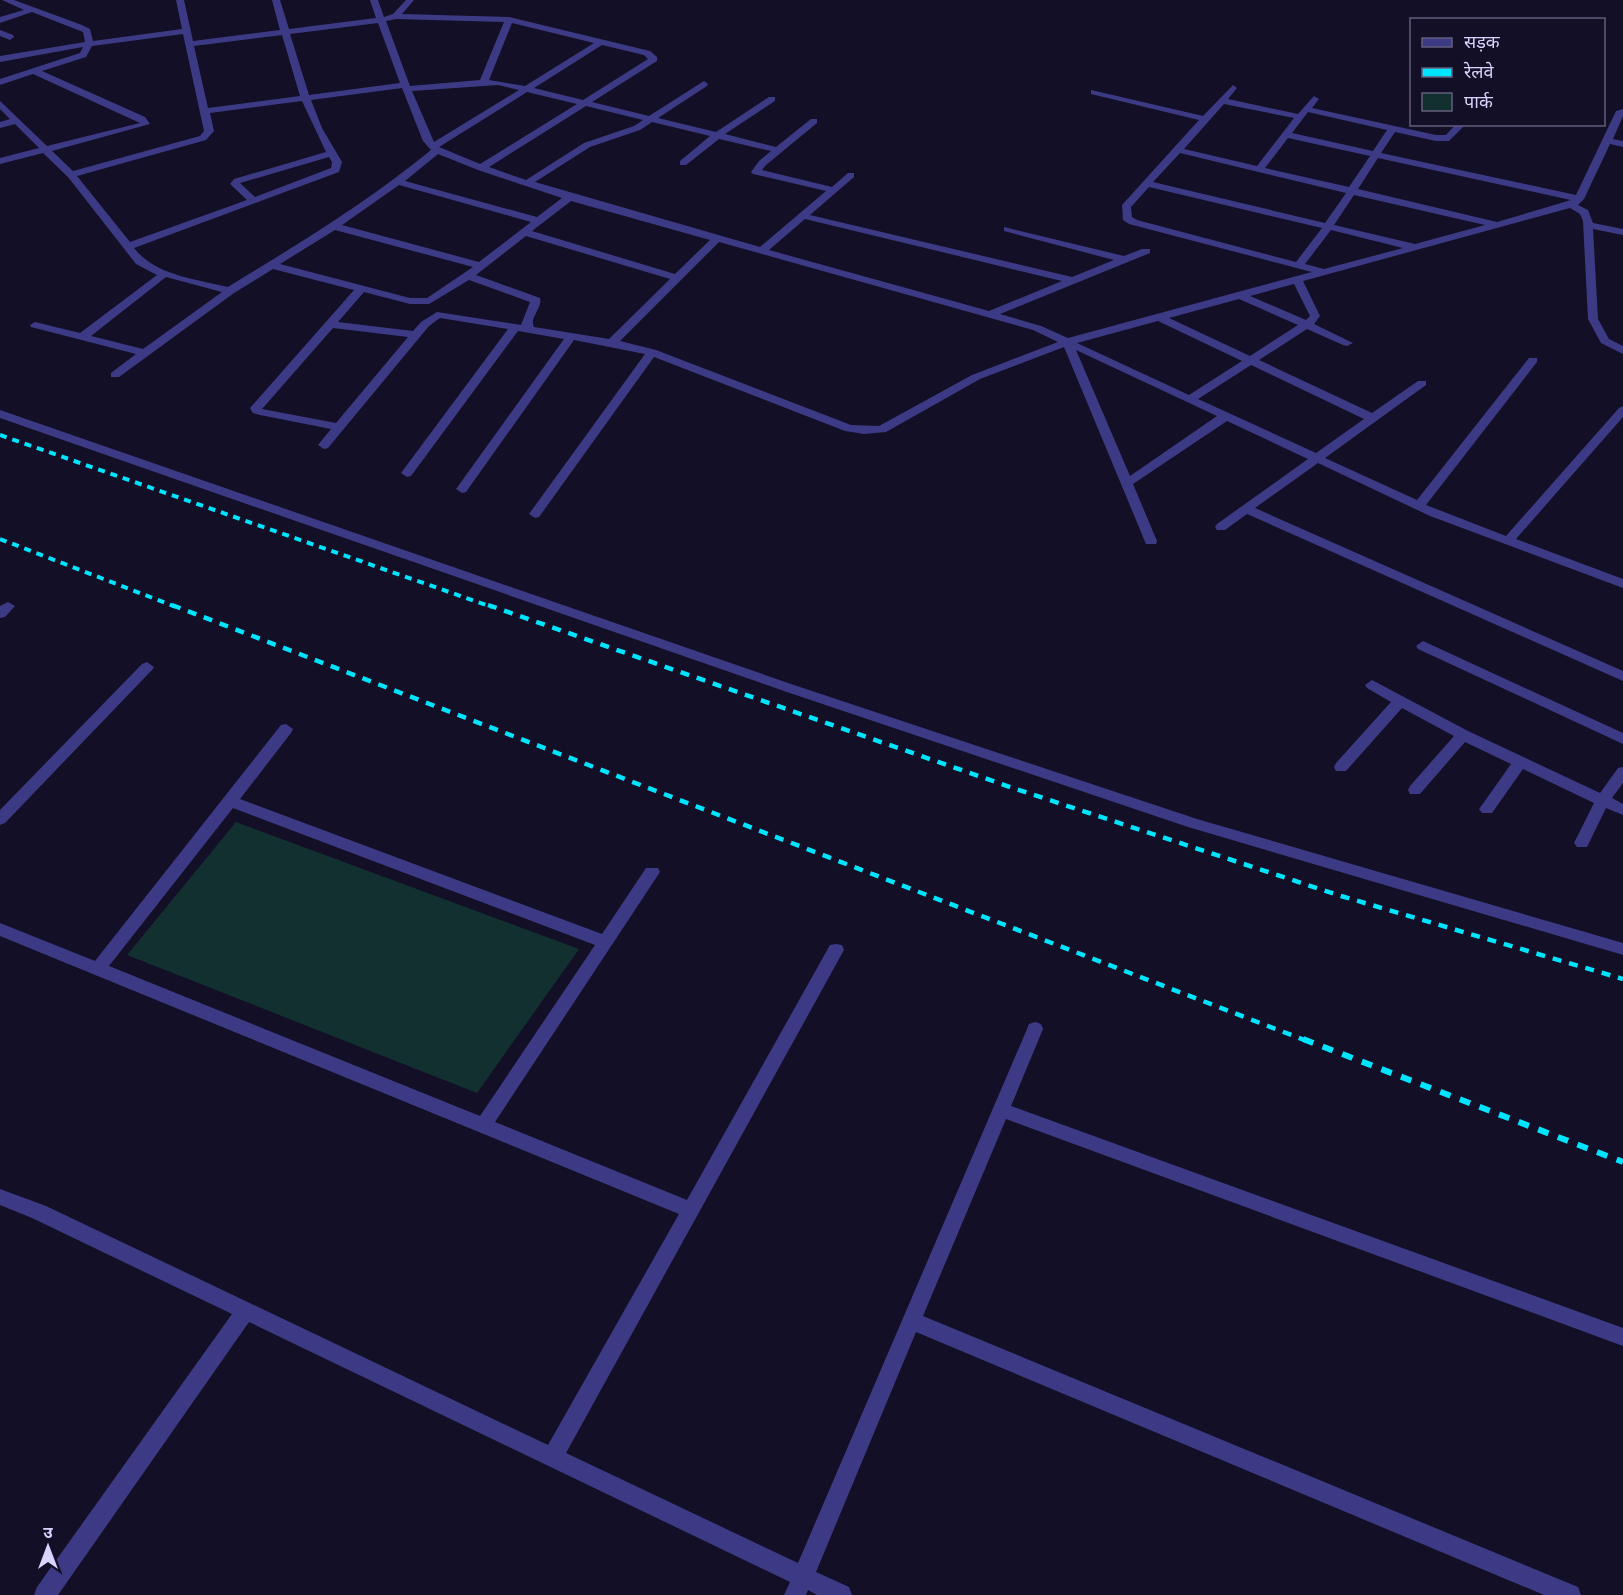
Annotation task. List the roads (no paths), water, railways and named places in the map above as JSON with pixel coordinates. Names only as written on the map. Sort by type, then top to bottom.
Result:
[{"type":"street","points":[[0,82],[83,55],[89,43],[87,32],[79,27],[6,0]]},
{"type":"street","points":[[71,175],[203,138],[209,131],[180,0]]},
{"type":"street","points":[[127,247],[336,170],[337,162],[325,147],[276,0]]},
{"type":"street","points":[[374,0],[428,141],[435,149],[481,168],[569,197],[1036,328],[1419,506],[1623,584]]},
{"type":"street","points":[[396,16],[410,0]]},
{"type":"street","points":[[0,20],[31,10]]},
{"type":"street","points":[[190,44],[382,20],[396,16],[510,20],[647,53],[654,59],[481,168]]},
{"type":"street","points":[[484,82],[510,20]]},
{"type":"street","points":[[0,59],[89,43],[187,31]]},
{"type":"street","points":[[0,33],[10,37]]},
{"type":"street","points":[[115,375],[230,291],[334,226],[398,182],[435,149],[601,42]]},
{"type":"street","points":[[0,161],[44,148],[137,128],[145,124],[145,121],[34,71]]},
{"type":"street","points":[[204,111],[406,87],[484,82],[527,88],[778,150]]},
{"type":"street","points":[[527,183],[587,145],[628,131],[652,118],[704,84]]},
{"type":"street","points":[[1233,88],[1126,207],[1127,218],[1133,222],[1326,272]]},
{"type":"street","points":[[1094,92],[1205,120]]},
{"type":"street","points":[[683,163],[718,135],[772,99]]},
{"type":"street","points":[[1259,169],[1314,99]]},
{"type":"street","points":[[1222,100],[1444,138],[1449,138],[1460,126]]},
{"type":"street","points":[[0,104],[71,175],[140,262],[164,274],[230,291]]},
{"type":"street","points":[[324,445],[425,324],[437,315],[612,343],[652,352],[849,428],[882,429],[976,377],[1067,342],[1498,226],[1575,202],[1607,140],[1619,122],[1621,111]]},
{"type":"street","points":[[0,125],[15,120]]},
{"type":"street","points":[[814,121],[756,169],[756,172],[834,190]]},
{"type":"street","points":[[1298,266],[1328,227],[1393,128]]},
{"type":"street","points":[[1286,135],[1575,202],[1584,212],[1588,225],[1593,319],[1605,341],[1623,351]]},
{"type":"street","points":[[1607,140],[1623,144]]},
{"type":"street","points":[[1178,150],[1498,226]]},
{"type":"street","points":[[254,201],[235,184],[237,181],[331,154]]},
{"type":"street","points":[[762,251],[852,175]]},
{"type":"street","points":[[398,182],[538,221]]},
{"type":"street","points":[[1148,184],[1416,248]]},
{"type":"street","points":[[271,265],[410,302],[429,301],[468,276],[569,197]]},
{"type":"street","points":[[803,216],[1074,280]]},
{"type":"street","points":[[1588,225],[1623,232]]},
{"type":"street","points":[[334,226],[480,266]]},
{"type":"street","points":[[1008,229],[1125,260]]},
{"type":"street","points":[[524,232],[677,278]]},
{"type":"street","points":[[612,343],[717,238]]},
{"type":"street","points":[[989,315],[1146,251]]},
{"type":"street","points":[[82,337],[164,274]]},
{"type":"street","points":[[468,276],[536,300],[535,307],[526,319],[526,325],[530,330]]},
{"type":"street","points":[[1190,399],[1306,325],[1315,316],[1298,280]]},
{"type":"street","points":[[339,427],[264,413],[257,411],[256,408],[361,289]]},
{"type":"street","points":[[1240,295],[1347,343]]},
{"type":"street","points":[[1159,317],[1372,418]]},
{"type":"street","points":[[329,324],[416,335]]},
{"type":"street","points":[[36,325],[145,353]]},
{"type":"street","points":[[407,473],[515,327]]},
{"type":"street","points":[[462,489],[571,338]]},
{"type":"street","points":[[1067,342],[1151,541]]},
{"type":"street","points":[[535,514],[652,352]]},
{"type":"street","points":[[1419,506],[1533,360]]},
{"type":"street","points":[[1221,527],[1422,383]]},
{"type":"street","points":[[1509,540],[1623,410]]},
{"type":"street","points":[[0,414],[789,688],[1193,823],[1623,949]]},
{"type":"street","points":[[1127,483],[1226,416]]},
{"type":"street","points":[[1246,509],[1623,676]]},
{"type":"street","points":[[1424,645],[1623,739]]},
{"type":"street","points":[[0,819],[147,667]]},
{"type":"street","points":[[1372,684],[1463,735],[1623,810]]},
{"type":"street","points":[[1341,767],[1401,700]]},
{"type":"street","points":[[98,969],[286,729]]},
{"type":"street","points":[[1415,790],[1463,735]]},
{"type":"street","points":[[1487,809],[1520,762]]},
{"type":"street","points":[[1582,843],[1602,801],[1623,772]]},
{"type":"street","points":[[230,801],[605,942]]},
{"type":"street","points":[[483,1125],[652,872]]},
{"type":"street","points":[[0,929],[691,1210]]},
{"type":"street","points":[[553,1457],[836,950]]},
{"type":"street","points":[[799,1586],[1035,1029]]},
{"type":"street","points":[[1001,1110],[1623,1337]]},
{"type":"street","points":[[0,1197],[39,1212],[553,1457],[799,1586],[841,1595]]},
{"type":"street","points":[[45,1595],[246,1310]]},
{"type":"street","points":[[911,1320],[1570,1595]]},
{"type":"railway","points":[[0,435],[492,607]]},
{"type":"railway","points":[[0,539],[176,607]]},
{"type":"railway","points":[[172,605],[1307,1041]]},
{"type":"railway","points":[[488,605],[1013,788],[1341,896],[1623,979]]},
{"type":"railway","points":[[1303,1039],[1623,1162]]}]
